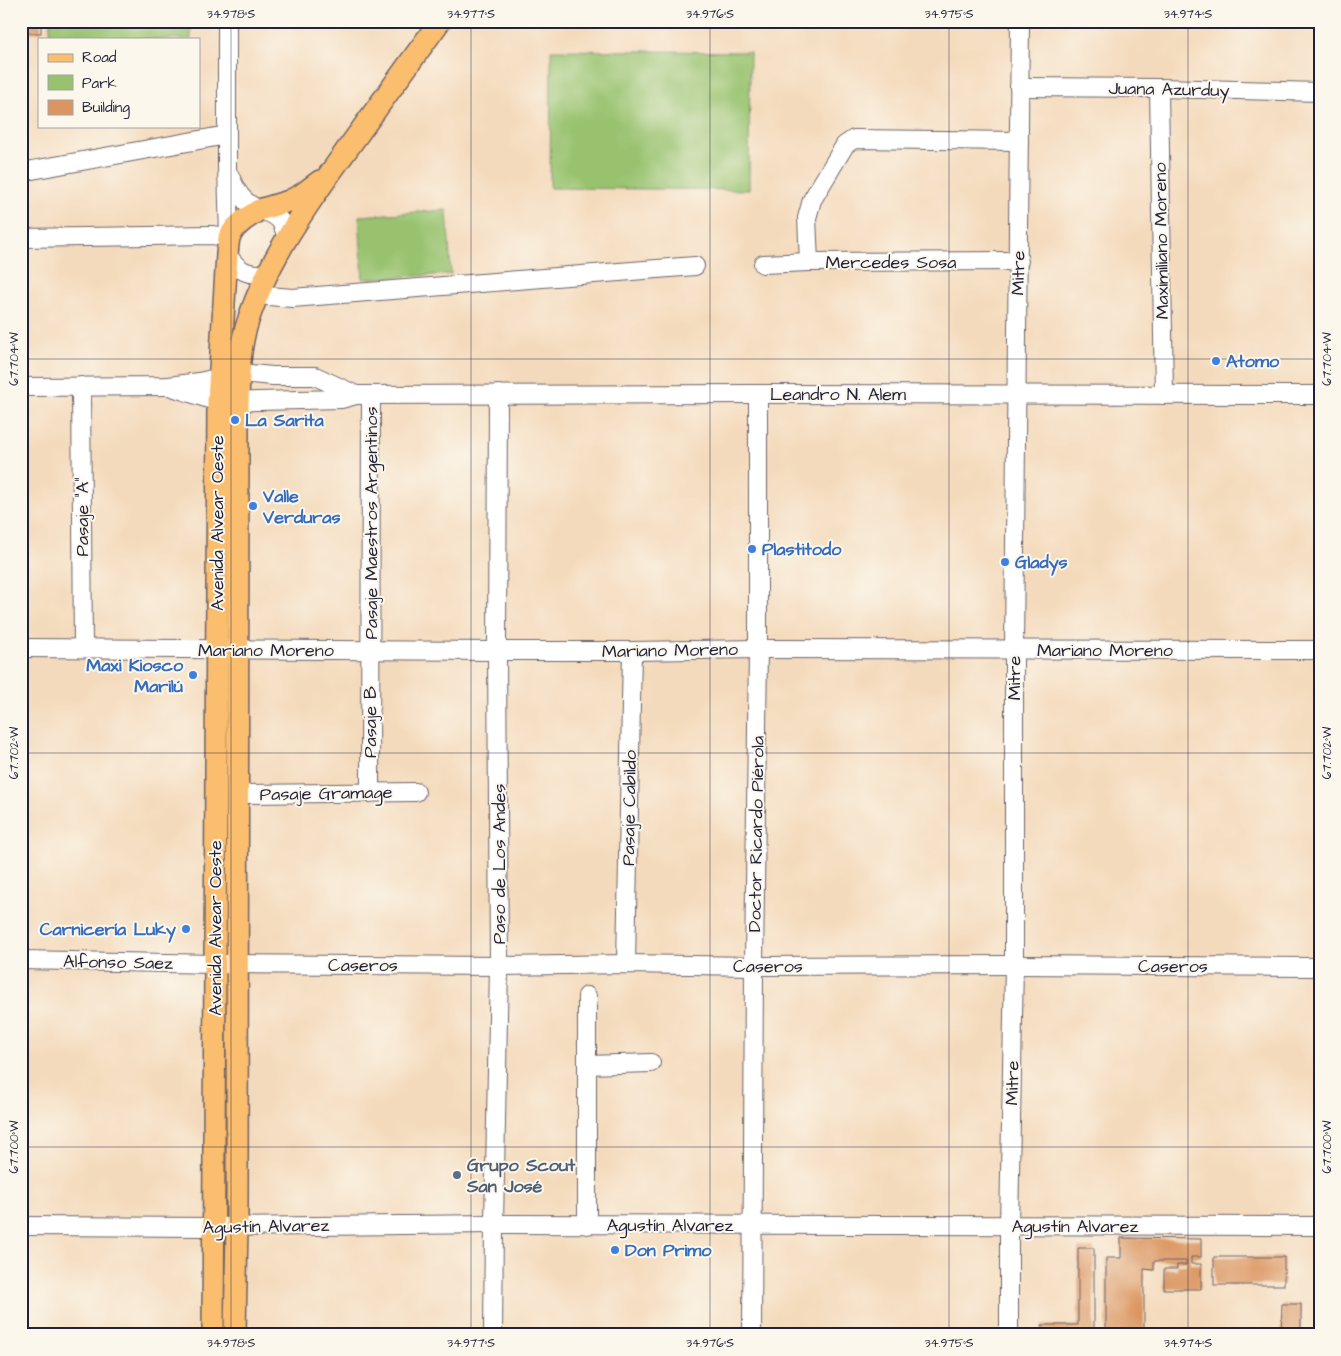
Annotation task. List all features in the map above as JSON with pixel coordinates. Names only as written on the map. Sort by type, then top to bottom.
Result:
[{"type":"main road","name":"Avenida Alvear Oeste","points":[[229,375],[258,295],[287,238],[330,173],[440,21]]},
{"type":"main road","points":[[228,246],[235,228],[244,220],[259,210],[288,201],[300,195],[330,173]]},
{"type":"main road","name":"Avenida Alvear Oeste","points":[[213,1335],[215,964],[227,650],[228,246]]},
{"type":"main road","name":"Avenida Alvear Oeste","points":[[227,650],[237,794],[237,1226],[235,1335]]},
{"type":"street","points":[[227,21],[228,246],[235,266],[255,274],[268,274]]},
{"type":"street","name":"Mitre","points":[[1009,1335],[1014,965],[1014,650],[1020,21]]},
{"type":"street","name":"Juana Azurduy","points":[[1019,87],[1320,92]]},
{"type":"street","name":"Maximiliano Moreno","points":[[1159,88],[1164,395]]},
{"type":"street","points":[[21,172],[227,135]]},
{"type":"street","points":[[809,262],[807,218],[812,200],[845,145],[854,139],[1018,141]]},
{"type":"street","points":[[227,166],[233,184],[241,198],[247,204],[272,214],[281,222],[287,238]]},
{"type":"street","points":[[21,238],[211,235],[228,246]]},
{"type":"street","name":"Mercedes Sosa","points":[[763,264],[1018,261]]},
{"type":"street","points":[[258,295],[292,298],[695,266]]},
{"type":"street","name":"Leandro N. Alem","points":[[21,387],[169,386],[229,375],[315,376],[364,395]]},
{"type":"street","name":"Pasaje \"A\"","points":[[81,386],[83,648]]},
{"type":"street","name":"Leandro N. Alem","points":[[169,386],[228,402],[341,399],[364,395],[498,394],[1320,395]]},
{"type":"street","name":"Paso de Los Andes","points":[[493,1335],[499,966],[498,394]]},
{"type":"street","name":"Doctor Ricardo Piérola","points":[[752,1335],[758,649],[758,394]]},
{"type":"street","name":"Pasaje Maestros Argentinos","points":[[364,395],[371,650]]},
{"type":"street","name":"Mariano Moreno","points":[[21,648],[497,652],[758,649],[1320,650]]},
{"type":"street","name":"Pasaje B","points":[[370,793],[371,650]]},
{"type":"street","name":"Pasaje Cabildo","points":[[626,964],[632,651]]},
{"type":"street","name":"Pasaje Gramage","points":[[237,794],[416,792]]},
{"type":"street","name":"Alfonso Saez","points":[[21,960],[215,964]]},
{"type":"street","name":"Caseros","points":[[215,964],[1320,967]]},
{"type":"street","points":[[587,996],[587,1224]]},
{"type":"street","points":[[587,1065],[651,1063]]},
{"type":"street","name":"Agustín Alvarez","points":[[21,1226],[213,1227],[494,1224],[1320,1226]]},
{"type":"green space","points":[[50,21],[191,21],[191,38],[50,38]]},
{"type":"green space","points":[[551,50],[750,52],[749,190],[550,188]]},
{"type":"green space","points":[[447,210],[451,274],[363,279],[359,216]]},
{"type":"building","points":[[21,21],[41,21],[41,33],[21,33]]},
{"type":"building","points":[[1121,1238],[1201,1239],[1201,1257],[1191,1257],[1191,1264],[1201,1264],[1201,1289],[1164,1289],[1164,1269],[1177,1269],[1177,1265],[1186,1265],[1186,1261],[1154,1261],[1154,1270],[1144,1269],[1144,1335],[1106,1335],[1106,1258],[1121,1258]]},
{"type":"building","points":[[1078,1248],[1094,1248],[1094,1335],[1042,1335],[1042,1325],[1078,1325]]},
{"type":"building","points":[[1214,1257],[1284,1257],[1284,1285],[1214,1285]]},
{"type":"building","points":[[1282,1304],[1301,1304],[1301,1335],[1281,1335]]},
{"type":"place","name":"Atomo","points":[[1216,361]]},
{"type":"place","name":"La Sarita","points":[[235,420]]},
{"type":"place","name":"Valle Verduras","points":[[253,506]]},
{"type":"place","name":"Plastitodo","points":[[752,549]]},
{"type":"place","name":"Gladys","points":[[1005,562]]},
{"type":"place","name":"Maxi Kiosco Marilú","points":[[193,675]]},
{"type":"place","name":"Carnicería Luky","points":[[186,929]]},
{"type":"place","name":"Grupo Scout San José","points":[[457,1175]]},
{"type":"place","name":"Don Primo","points":[[615,1250]]}]
